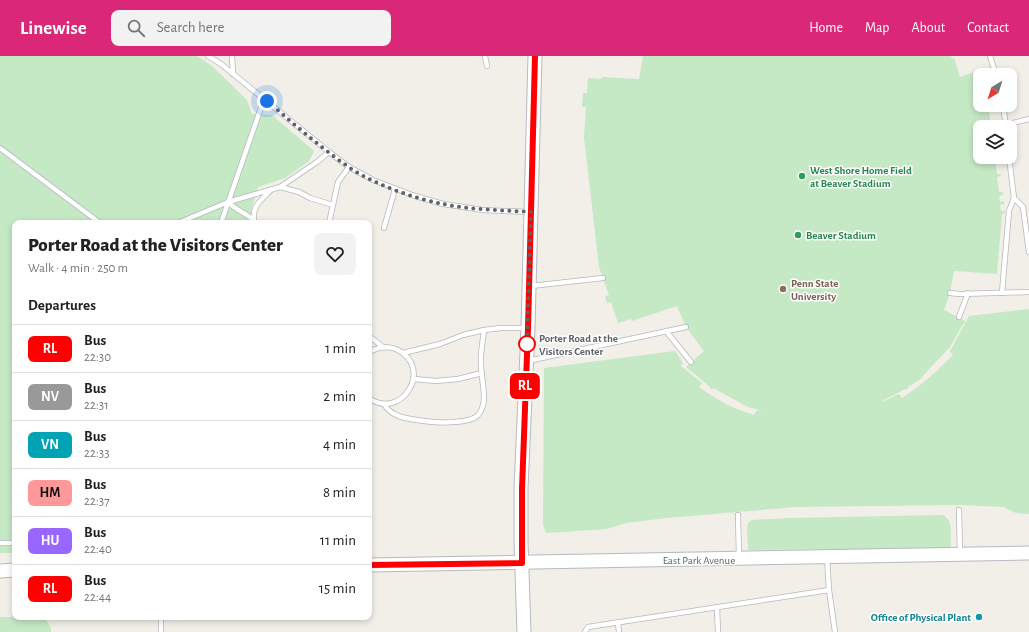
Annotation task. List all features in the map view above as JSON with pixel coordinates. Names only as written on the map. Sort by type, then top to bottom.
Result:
[{"type":"main road","points":[[524,632],[522,489],[535,56]]},
{"type":"main road","name":"East Park Avenue","points":[[372,565],[1029,553]]},
{"type":"main road","points":[[0,570],[12,570]]},
{"type":"lane","points":[[208,56],[233,74],[329,152],[349,167],[373,180],[395,189],[443,204],[483,210],[531,212]]},
{"type":"lane","points":[[232,56],[233,74]]},
{"type":"lane","points":[[485,56],[487,66]]},
{"type":"lane","points":[[990,56],[994,68]]},
{"type":"lane","points":[[222,220],[264,99]]},
{"type":"lane","points":[[1017,122],[1029,118]]},
{"type":"lane","points":[[0,148],[96,220]]},
{"type":"lane","points":[[185,220],[228,202],[280,187],[329,152]]},
{"type":"lane","points":[[1002,293],[1009,211],[1014,198],[1010,164]]},
{"type":"lane","points":[[330,220],[338,182],[349,167]]},
{"type":"lane","points":[[280,187],[299,192],[310,198],[333,205]]},
{"type":"lane","points":[[255,220],[253,212],[256,206],[272,189]]},
{"type":"lane","points":[[384,228],[395,189]]},
{"type":"lane","points":[[1014,198],[1024,207],[1029,252]]},
{"type":"lane","points":[[228,202],[233,208],[253,220]]},
{"type":"lane","points":[[529,287],[603,278]]},
{"type":"lane","points":[[950,293],[1029,292]]},
{"type":"lane","points":[[958,317],[968,293]]},
{"type":"lane","points":[[403,353],[440,344],[463,335],[484,330],[516,327],[528,328]]},
{"type":"lane","points":[[527,362],[686,327]]},
{"type":"lane","points":[[384,404],[388,411],[395,415],[413,420],[437,423],[472,419],[478,415],[482,409],[484,399],[481,363],[484,330]]},
{"type":"lane","points":[[666,331],[691,362]]},
{"type":"lane","points":[[372,338],[383,347]]},
{"type":"lane","points":[[372,350],[383,347],[393,348],[403,353],[410,360],[414,370],[414,379],[410,390],[404,398],[394,403],[384,404],[372,400]]},
{"type":"lane","points":[[414,379],[436,381],[458,379],[482,373]]},
{"type":"lane","points":[[959,510],[960,555]]},
{"type":"lane","points":[[738,515],[739,559]]},
{"type":"lane","points":[[0,543],[12,543]]},
{"type":"lane","points":[[828,557],[829,590],[836,632]]},
{"type":"lane","points":[[586,632],[588,627],[829,590]]},
{"type":"lane","points":[[717,607],[718,632]]},
{"type":"lane","points":[[161,620],[161,632]]},
{"type":"lane","points":[[618,623],[620,632]]},
{"type":"green space","points":[[0,56],[197,56],[212,66],[247,100],[252,114],[272,115],[314,151],[309,161],[285,178],[258,187],[251,211],[252,220],[12,220],[12,553],[0,553]]},
{"type":"green space","name":"Beaver Stadium","points":[[643,56],[951,56],[952,59],[954,58],[960,77],[973,72],[973,112],[989,112],[990,120],[973,120],[973,164],[996,164],[997,174],[1001,174],[1001,176],[997,177],[999,192],[1003,192],[1003,195],[999,196],[1000,202],[1004,201],[1004,204],[1000,205],[1001,211],[1005,211],[1005,213],[1002,214],[997,274],[954,271],[950,293],[944,310],[965,321],[964,324],[949,349],[921,379],[908,387],[906,390],[905,389],[882,402],[899,394],[902,398],[923,383],[947,361],[953,355],[950,351],[969,316],[1029,309],[1029,514],[1016,513],[1003,507],[960,505],[795,507],[666,518],[626,523],[607,529],[546,533],[543,525],[544,368],[675,351],[683,363],[681,366],[702,383],[699,387],[706,392],[726,404],[747,413],[754,415],[757,410],[763,411],[748,407],[713,388],[712,390],[686,367],[704,351],[686,327],[677,306],[632,321],[631,319],[618,323],[611,302],[607,303],[605,296],[609,295],[599,267],[584,137],[586,107],[582,107],[583,93],[587,93],[588,78],[601,79],[602,77],[639,79]]},
{"type":"green space","points":[[943,515],[949,521],[951,529],[951,548],[748,550],[747,526],[752,520]]},
{"type":"green space","points":[[0,617],[12,617],[12,620],[46,620],[51,628],[51,632],[0,632]]},
{"type":"bus line","name":"RL","points":[[372,565],[522,563],[521,542],[524,407],[528,328],[535,56]]},
{"type":"place","name":"West Shore Home Field at Beaver Stadium","points":[[802,176]]},
{"type":"place","name":"Beaver Stadium","points":[[798,235]]},
{"type":"place","name":"Penn State University","points":[[783,289]]},
{"type":"place","name":"Porter Road at the Visitors Center","points":[[527,344]]},
{"type":"place","name":"Office of Physical Plant","points":[[979,617]]},
{"type":"route","points":[[267,101],[349,167],[373,180],[412,195],[443,204],[483,210],[531,212],[527,344]]}]
